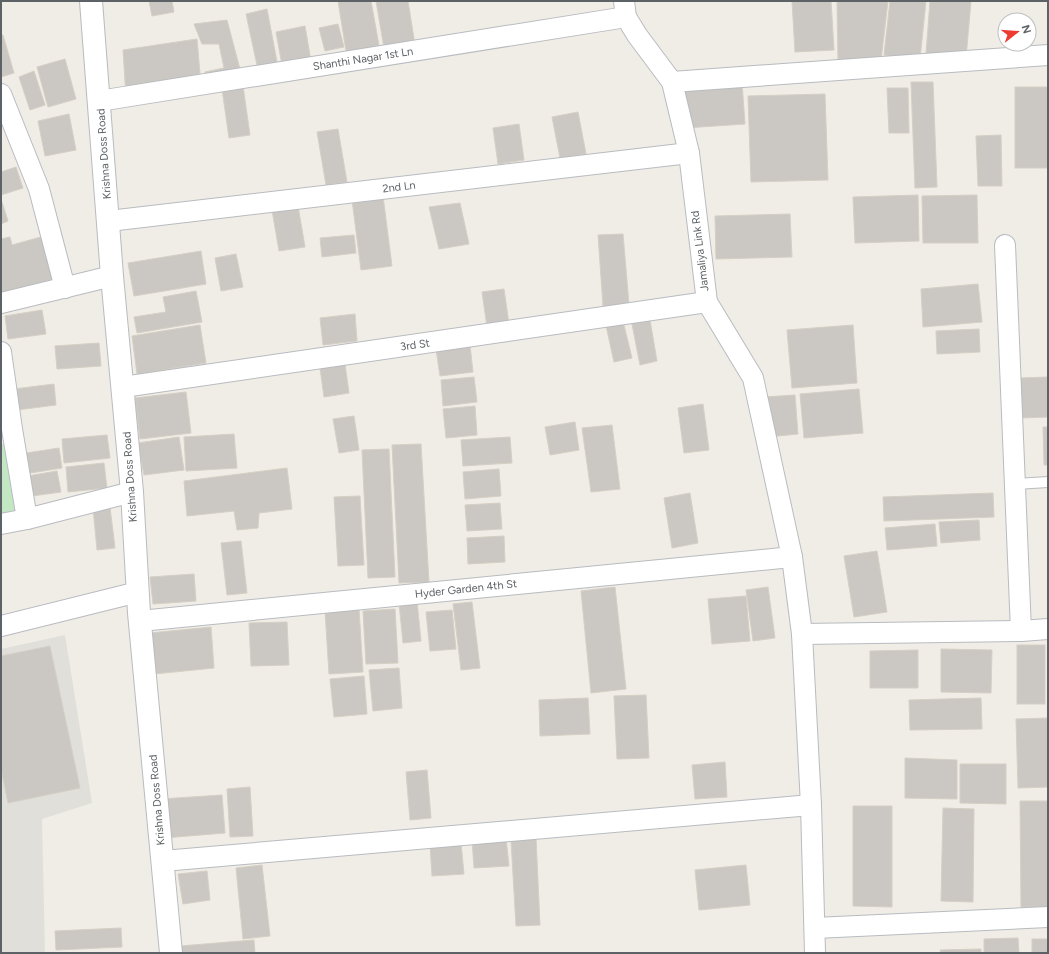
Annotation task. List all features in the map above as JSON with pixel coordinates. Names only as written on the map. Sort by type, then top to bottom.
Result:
[{"type":"street","name":"Krishna Doss Road","points":[[91,1],[112,276],[132,492],[140,621],[171,953]]},
{"type":"street","name":"Shanthi Nagar 1st Ln","points":[[99,101],[625,9]]},
{"type":"street","name":"Jamaliya Link Rd","points":[[625,9],[637,35],[672,82],[689,153],[707,302],[753,378],[792,557],[802,634],[811,805],[815,953]]},
{"type":"street","points":[[672,82],[1048,54]]},
{"type":"street","points":[[1,94],[39,189],[65,288]]},
{"type":"street","name":"2nd Ln","points":[[109,221],[689,153]]},
{"type":"street","points":[[1005,245],[1021,631]]},
{"type":"street","points":[[1,303],[112,276]]},
{"type":"street","name":"3rd St","points":[[123,387],[707,302]]},
{"type":"street","points":[[1,352],[6,430],[28,519]]},
{"type":"street","points":[[1,524],[28,519],[132,492]]},
{"type":"street","name":"Hyder Garden 4th St","points":[[140,621],[792,557]]},
{"type":"street","points":[[1,626],[138,592]]},
{"type":"street","points":[[802,634],[1021,631],[1048,629]]},
{"type":"street","points":[[163,861],[811,805]]},
{"type":"street","points":[[815,928],[1048,917]]},
{"type":"lane","points":[[1015,484],[1048,482]]},
{"type":"shaded area","points":[[65,635],[92,803],[42,819],[45,953],[1,953],[1,649]]},
{"type":"green space","points":[[6,443],[23,508],[1,514],[1,445]]},
{"type":"building","points":[[149,1],[172,1],[174,12],[152,16]]},
{"type":"building","points":[[338,1],[371,1],[380,51],[347,57]]},
{"type":"building","points":[[376,1],[408,1],[415,45],[384,48]]},
{"type":"building","points":[[792,1],[831,1],[834,50],[795,52]]},
{"type":"building","points":[[837,1],[888,1],[881,60],[838,61]]},
{"type":"building","points":[[890,1],[926,1],[920,59],[884,55]]},
{"type":"building","points":[[930,1],[971,1],[966,58],[926,54]]},
{"type":"building","points":[[267,9],[278,67],[258,70],[246,14]]},
{"type":"building","points":[[227,20],[241,73],[205,77],[205,72],[224,68],[219,44],[202,44],[194,24]]},
{"type":"building","points":[[338,24],[344,47],[325,51],[319,28]]},
{"type":"building","points":[[305,26],[311,61],[282,65],[276,32]]},
{"type":"building","points":[[1,35],[3,35],[14,73],[1,77]]},
{"type":"building","points":[[197,39],[201,85],[126,97],[123,50]]},
{"type":"building","points":[[65,59],[76,99],[48,107],[37,67]]},
{"type":"building","points":[[34,71],[45,105],[30,110],[19,77]]},
{"type":"building","points":[[911,82],[933,82],[937,187],[915,188]]},
{"type":"building","points":[[742,83],[745,124],[685,128],[682,88]]},
{"type":"building","points":[[243,86],[250,135],[229,138],[222,89]]},
{"type":"building","points":[[1015,87],[1048,87],[1048,168],[1015,168]]},
{"type":"building","points":[[887,88],[908,88],[909,133],[889,133]]},
{"type":"building","points":[[825,94],[828,180],[751,182],[748,96]]},
{"type":"building","points":[[578,112],[586,154],[560,158],[552,117]]},
{"type":"building","points":[[69,114],[76,150],[45,156],[38,121]]},
{"type":"building","points":[[519,124],[524,160],[498,164],[493,128]]},
{"type":"building","points":[[338,129],[347,182],[326,185],[317,132]]},
{"type":"building","points":[[1001,135],[1002,186],[978,186],[976,136]]},
{"type":"building","points":[[16,167],[23,188],[1,195],[1,172]]},
{"type":"building","points":[[918,195],[919,241],[855,243],[853,197]]},
{"type":"building","points":[[977,195],[978,243],[923,243],[922,196]]},
{"type":"building","points":[[383,196],[392,266],[361,270],[352,200]]},
{"type":"building","points":[[1,202],[8,221],[1,224]]},
{"type":"building","points":[[460,203],[469,244],[439,249],[429,207]]},
{"type":"building","points":[[298,206],[305,247],[279,251],[272,210]]},
{"type":"building","points":[[790,214],[792,257],[716,259],[715,216]]},
{"type":"building","points":[[623,234],[629,304],[603,306],[598,235]]},
{"type":"building","points":[[48,235],[60,277],[1,294],[1,239],[10,237],[12,245]]},
{"type":"building","points":[[354,235],[356,253],[322,257],[320,238]]},
{"type":"building","points":[[201,251],[206,284],[134,296],[128,263]]},
{"type":"building","points":[[236,254],[243,287],[221,291],[215,258]]},
{"type":"building","points":[[978,284],[982,322],[923,327],[921,289]]},
{"type":"building","points":[[504,289],[509,324],[487,327],[482,292]]},
{"type":"building","points":[[196,291],[202,322],[137,333],[134,317],[166,312],[163,297]]},
{"type":"building","points":[[42,310],[46,334],[8,339],[5,316]]},
{"type":"building","points":[[355,314],[357,341],[323,345],[320,318]]},
{"type":"building","points":[[622,317],[632,358],[614,362],[605,321]]},
{"type":"building","points":[[650,320],[657,361],[640,365],[632,324]]},
{"type":"building","points":[[200,325],[206,363],[137,374],[132,336]]},
{"type":"building","points":[[853,325],[857,383],[792,388],[787,330]]},
{"type":"building","points":[[979,329],[980,352],[937,354],[936,331]]},
{"type":"building","points":[[99,343],[101,366],[57,369],[55,346]]},
{"type":"building","points":[[470,345],[473,372],[440,376],[436,349]]},
{"type":"building","points":[[345,364],[349,393],[324,397],[320,368]]},
{"type":"building","points":[[474,377],[477,402],[443,406],[441,380]]},
{"type":"building","points":[[1048,377],[1048,417],[1021,418],[1020,378]]},
{"type":"building","points":[[54,384],[56,405],[17,410],[14,389]]},
{"type":"building","points":[[859,389],[863,433],[804,438],[800,394]]},
{"type":"building","points":[[186,392],[191,433],[140,439],[135,398]]},
{"type":"building","points":[[795,395],[798,434],[768,437],[764,397]]},
{"type":"building","points":[[703,404],[709,450],[684,453],[678,408]]},
{"type":"building","points":[[475,406],[477,435],[446,438],[443,409]]},
{"type":"building","points":[[354,416],[359,450],[339,453],[333,419]]},
{"type":"building","points":[[575,422],[579,450],[550,455],[545,427]]},
{"type":"building","points":[[612,425],[620,489],[591,492],[582,428]]},
{"type":"building","points":[[1043,427],[1048,427],[1048,465],[1044,465]]},
{"type":"building","points":[[234,434],[237,468],[186,471],[184,437]]},
{"type":"building","points":[[107,435],[110,458],[64,463],[62,439]]},
{"type":"building","points":[[179,437],[184,470],[144,475],[138,443]]},
{"type":"building","points":[[510,437],[512,463],[463,466],[461,440]]},
{"type":"building","points":[[421,444],[429,582],[399,583],[392,445]]},
{"type":"building","points":[[59,448],[62,468],[24,474],[20,454]]},
{"type":"building","points":[[389,449],[395,577],[368,578],[362,450]]},
{"type":"building","points":[[104,463],[107,488],[68,492],[66,467]]},
{"type":"building","points":[[287,468],[292,509],[259,513],[258,528],[237,530],[234,511],[187,516],[184,481]]},
{"type":"building","points":[[499,469],[501,496],[465,499],[463,472]]},
{"type":"building","points":[[57,471],[61,492],[25,497],[22,477]]},
{"type":"building","points":[[690,493],[698,543],[672,548],[664,498]]},
{"type":"building","points":[[993,493],[994,517],[884,521],[883,497]]},
{"type":"building","points":[[360,496],[364,565],[338,566],[334,497]]},
{"type":"building","points":[[500,503],[502,529],[467,531],[465,505]]},
{"type":"building","points":[[110,507],[115,548],[97,550],[93,508]]},
{"type":"building","points":[[979,520],[980,540],[941,543],[939,522]]},
{"type":"building","points":[[935,524],[937,546],[887,550],[885,528]]},
{"type":"building","points":[[504,536],[505,562],[468,564],[467,538]]},
{"type":"building","points":[[241,541],[247,593],[227,595],[221,543]]},
{"type":"building","points":[[877,551],[887,612],[854,617],[844,556]]},
{"type":"building","points":[[194,574],[196,601],[153,604],[150,577]]},
{"type":"building","points":[[615,587],[626,689],[591,693],[581,591]]},
{"type":"building","points":[[768,587],[775,638],[753,641],[746,590]]},
{"type":"building","points":[[746,596],[750,641],[712,644],[708,599]]},
{"type":"building","points":[[417,601],[421,641],[403,643],[399,603]]},
{"type":"building","points":[[472,602],[480,668],[461,670],[453,604]]},
{"type":"building","points":[[359,609],[363,672],[329,674],[325,611]]},
{"type":"building","points":[[395,609],[398,663],[366,664],[363,611]]},
{"type":"building","points":[[452,610],[456,649],[430,651],[426,612]]},
{"type":"building","points":[[287,622],[289,665],[251,666],[249,623]]},
{"type":"building","points":[[211,627],[214,668],[154,674],[150,633]]},
{"type":"building","points":[[1017,645],[1045,645],[1045,704],[1017,704]]},
{"type":"building","points":[[50,646],[80,788],[8,803],[1,768],[1,656]]},
{"type":"building","points":[[941,649],[992,650],[991,693],[941,692]]},
{"type":"building","points":[[918,650],[918,688],[870,688],[870,651]]},
{"type":"building","points":[[399,668],[402,708],[373,711],[369,670]]},
{"type":"building","points":[[364,676],[367,714],[334,717],[330,679]]},
{"type":"building","points":[[646,695],[649,758],[617,759],[614,696]]},
{"type":"building","points":[[588,698],[590,734],[540,736],[539,700]]},
{"type":"building","points":[[981,698],[982,729],[910,730],[909,700]]},
{"type":"building","points":[[1048,718],[1048,787],[1018,788],[1016,719]]},
{"type":"building","points":[[905,758],[957,760],[957,799],[905,798]]},
{"type":"building","points":[[725,762],[727,797],[695,799],[692,765]]},
{"type":"building","points":[[960,764],[1006,764],[1006,804],[960,803]]},
{"type":"building","points":[[427,770],[431,818],[410,820],[406,772]]},
{"type":"building","points":[[250,787],[253,836],[230,837],[227,789]]},
{"type":"building","points":[[222,795],[225,833],[164,838],[161,799]]},
{"type":"building","points":[[1020,801],[1048,801],[1048,907],[1021,907]]},
{"type":"building","points":[[853,806],[892,806],[892,907],[853,906]]},
{"type":"building","points":[[943,808],[974,809],[973,902],[941,901]]},
{"type":"building","points":[[506,838],[509,866],[474,868],[472,840]]},
{"type":"building","points":[[536,838],[540,925],[516,926],[511,840]]},
{"type":"building","points":[[461,843],[464,874],[432,876],[430,845]]},
{"type":"building","points":[[262,865],[270,936],[243,939],[236,868]]},
{"type":"building","points":[[746,865],[750,905],[699,910],[695,870]]},
{"type":"building","points":[[207,871],[210,900],[183,904],[178,874]]},
{"type":"building","points":[[121,928],[122,947],[56,950],[55,931]]},
{"type":"building","points":[[1018,938],[1019,953],[984,953],[984,939]]},
{"type":"building","points":[[1032,939],[1048,939],[1048,953],[1032,953]]},
{"type":"building","points":[[254,940],[255,953],[180,953],[180,946]]},
{"type":"building","points":[[981,949],[981,953],[941,953],[940,950]]}]
